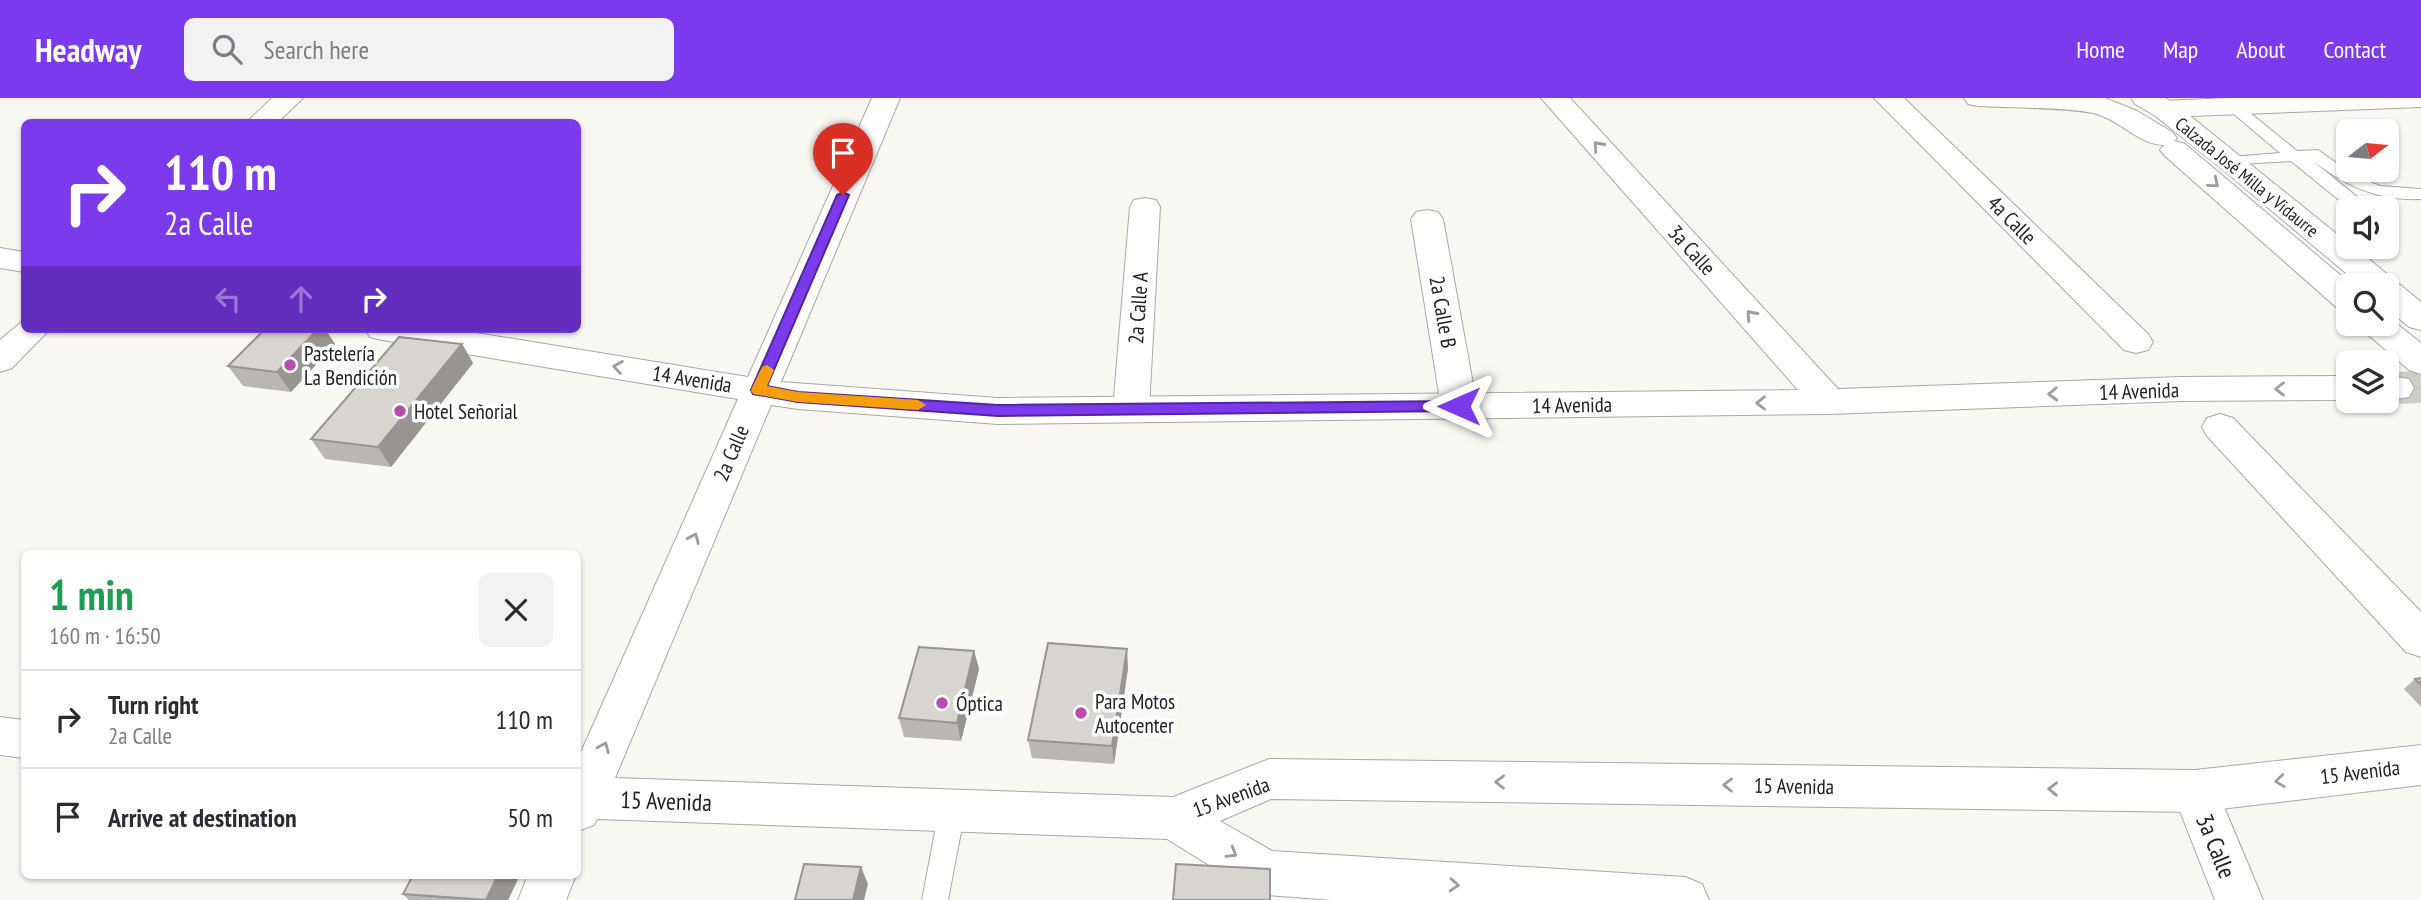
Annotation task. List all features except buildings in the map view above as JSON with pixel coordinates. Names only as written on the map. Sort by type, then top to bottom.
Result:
[{"type":"main road","points":[[264,119],[289,98]]},
{"type":"main road","name":"2a Calle","points":[[581,797],[886,98]]},
{"type":"main road","name":"3a Calle","points":[[1555,98],[1829,402]]},
{"type":"main road","name":"4a Calle","points":[[1888,98],[2136,342]]},
{"type":"main road","points":[[1978,98],[2099,105],[2127,117],[2162,111],[2233,106],[2416,103]]},
{"type":"main road","name":"Calzada José Milla y Vidaurre","points":[[2127,98],[2162,111],[2231,162],[2365,273]]},
{"type":"main road","name":"Calzada José Milla y Vidaurre","points":[[2162,111],[2336,287]]},
{"type":"main road","name":"2a Calle A","points":[[1131,409],[1145,207]]},
{"type":"main road","name":"2a Calle B","points":[[1427,219],[1459,406]]},
{"type":"main road","points":[[0,258],[21,262]]},
{"type":"main road","points":[[2399,301],[2421,319]]},
{"type":"main road","points":[[0,360],[29,333]]},
{"type":"main road","name":"14 Avenida","points":[[407,333],[798,397],[998,411],[1829,402],[2182,389],[2336,388]]},
{"type":"main road","points":[[2391,336],[2421,362]]},
{"type":"main road","points":[[2220,427],[2421,640]]},
{"type":"main road","points":[[0,736],[21,739]]},
{"type":"main road","name":"15 Avenida","points":[[581,802],[1174,818],[1269,779],[2194,791],[2421,765]]},
{"type":"main road","name":"3a Calle","points":[[2194,791],[2239,900]]},
{"type":"main road","name":"15 Avenida","points":[[1174,818],[1265,873],[1685,900]]},
{"type":"main road","points":[[542,900],[550,879]]},
{"type":"lane","points":[[2233,106],[2345,196]]},
{"type":"lane","points":[[2231,162],[2312,153],[2346,179],[2362,187],[2395,194],[2421,194]]},
{"type":"lane","points":[[935,900],[952,811]]},
{"type":"tunnel","points":[[2399,388],[2421,387]]},
{"type":"slow traffic","points":[[767,370],[758,390],[798,397],[918,405]]},
{"type":"place","name":"Pastelería La Bendición","points":[[290,365]]},
{"type":"place","name":"Hotel Señorial","points":[[400,411]]},
{"type":"place","name":"Óptica","points":[[942,703]]},
{"type":"place","name":"Para Motos Autocenter","points":[[1081,713]]},
{"type":"route","points":[[843,195],[758,390],[798,397],[998,411],[1459,406]]}]
